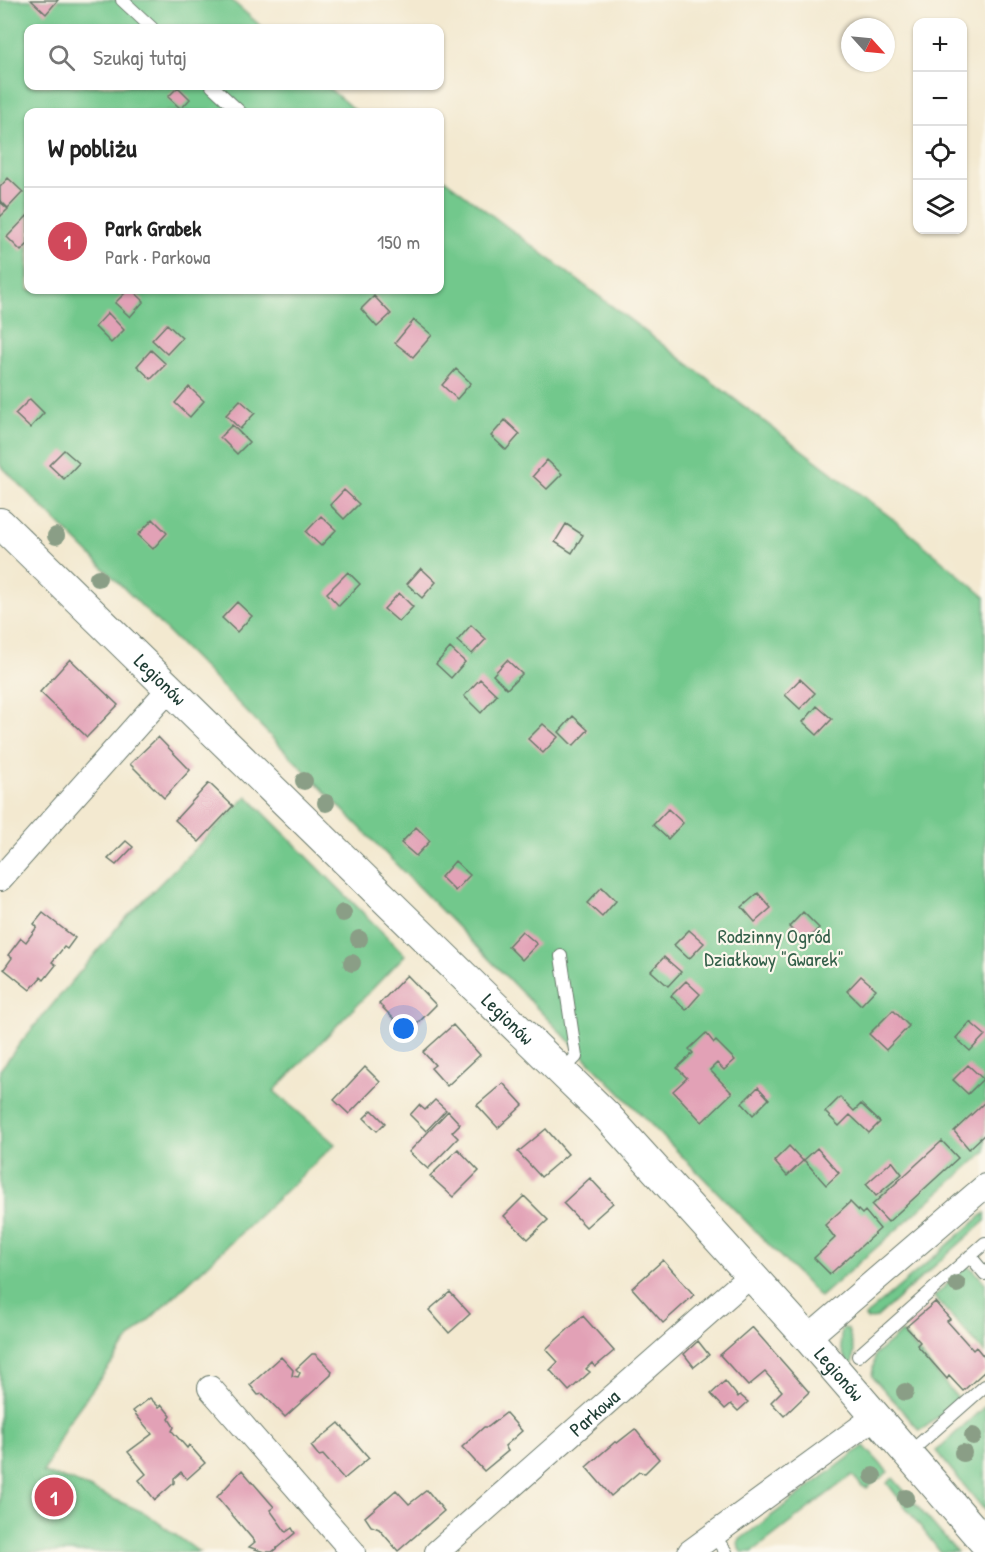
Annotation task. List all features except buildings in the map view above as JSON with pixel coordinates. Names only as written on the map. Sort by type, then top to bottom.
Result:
[{"type":"street","name":"Legionów","points":[[0,523],[563,1070],[808,1338],[985,1543]]},
{"type":"street","points":[[0,879],[171,687]]},
{"type":"street","points":[[808,1338],[985,1186]]},
{"type":"street","name":"Parkowa","points":[[437,1552],[751,1275]]},
{"type":"street","points":[[210,1388],[353,1552]]},
{"type":"street","points":[[690,1552],[719,1544],[876,1416]]},
{"type":"lane","points":[[122,0],[148,24]]},
{"type":"lane","points":[[216,90],[236,108]]},
{"type":"lane","points":[[561,956],[576,1057],[563,1070]]},
{"type":"lane","points":[[858,1356],[985,1243]]},
{"type":"lane","points":[[970,1256],[985,1274]]},
{"type":"lane","points":[[909,1453],[985,1386]]},
{"type":"green space","name":"Rodzinny Ogród Działkowy \"Gwarek\"","points":[[0,0],[231,0],[258,24],[24,24],[24,90],[331,90],[352,108],[24,108],[24,294],[444,294],[444,179],[893,519],[985,597],[985,1152],[820,1297],[196,660],[0,465]]},
{"type":"green space","points":[[247,796],[405,955],[274,1091],[335,1144],[130,1338],[67,1424],[43,1473],[73,1481],[145,1513],[199,1552],[0,1552],[0,1070],[120,924]]},
{"type":"green space","points":[[985,1213],[985,1221],[876,1318],[868,1320],[865,1316]]},
{"type":"green space","points":[[966,1266],[974,1270],[985,1283],[985,1353],[934,1297]]},
{"type":"green space","points":[[843,1328],[848,1329],[854,1351],[852,1368],[842,1349],[840,1339]]},
{"type":"green space","points":[[902,1332],[959,1400],[919,1430],[872,1376],[875,1355]]},
{"type":"green space","points":[[985,1406],[985,1511],[936,1451]]},
{"type":"green space","points":[[864,1446],[888,1472],[867,1488],[852,1475],[752,1552],[741,1552],[738,1541]]},
{"type":"green space","points":[[893,1478],[957,1552],[940,1552],[887,1483]]},
{"type":"place","name":"Park Grabek","points":[[54,1497]]}]
